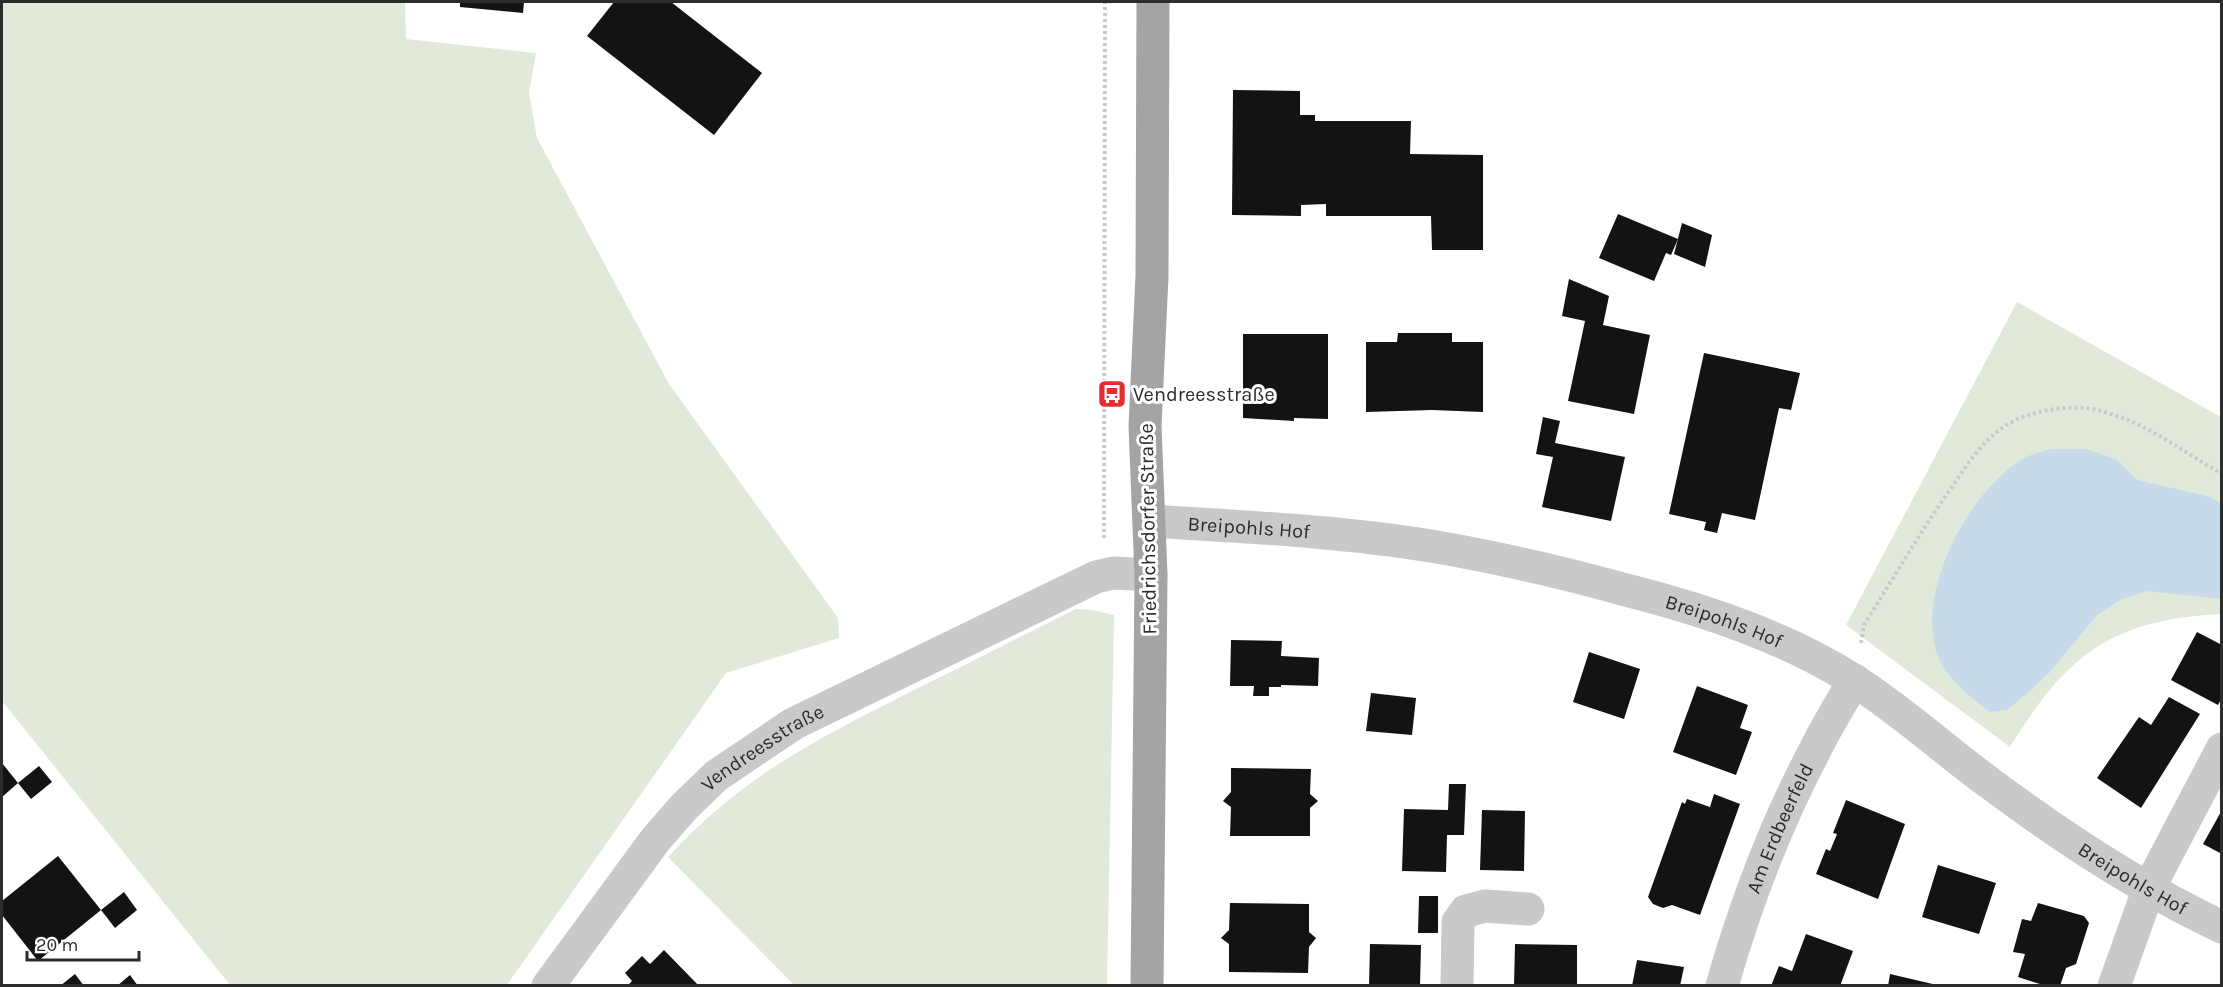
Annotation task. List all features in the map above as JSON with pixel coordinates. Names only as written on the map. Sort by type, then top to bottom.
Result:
[{"type":"main road","name":"Friedrichsdorfer Straße","points":[[1147,986],[1151,575],[1145,426],[1152,276],[1153,2]]},
{"type":"street","name":"Breipohls Hof","points":[[1149,521],[1282,529],[1435,547],[1543,568],[1656,597],[1716,616],[1783,642],[1854,680],[2005,794],[2149,888],[2222,927]]},
{"type":"street","name":"Vendreesstraße","points":[[548,986],[656,839],[684,807],[717,776],[793,724],[1096,577],[1113,573],[1151,575]]},
{"type":"street","name":"Am Erdbeerfeld","points":[[1722,986],[1734,943],[1786,810],[1814,750],[1854,680]]},
{"type":"street","points":[[2114,986],[2149,888],[2222,748]]},
{"type":"street","points":[[1457,986],[1458,922],[1466,911],[1485,906],[1528,909]]},
{"type":"path","points":[[1105,2],[1104,542],[1113,573]]},
{"type":"path","points":[[1854,680],[1864,625],[1931,517],[1980,447],[2006,425],[2043,411],[2068,406],[2101,411],[2149,430],[2222,474]]},
{"type":"green space","points":[[2,2],[405,2],[406,39],[536,53],[529,93],[537,138],[669,384],[838,618],[839,638],[726,673],[507,985],[230,985],[2,701]]},
{"type":"green space","points":[[2017,302],[2221,417],[2221,614],[2149,624],[2120,634],[2095,648],[2051,688],[2010,747],[1846,625]]},
{"type":"green space","points":[[1076,609],[1114,615],[1107,985],[794,985],[668,857],[696,828],[724,804],[782,762],[876,709]]},
{"type":"water","points":[[2052,449],[2086,449],[2116,459],[2137,480],[2211,497],[2221,504],[2221,599],[2148,591],[2122,599],[2097,615],[2049,673],[2030,691],[2007,710],[1990,712],[1951,678],[1940,660],[1936,651],[1932,626],[1934,600],[1951,546],[1981,497],[1999,477],[2022,460]]},
{"type":"building","points":[[460,2],[524,2],[523,13],[460,7]]},
{"type":"building","points":[[614,2],[671,2],[762,73],[714,135],[587,36]]},
{"type":"building","points":[[1233,90],[1300,91],[1300,115],[1315,115],[1315,121],[1411,121],[1410,154],[1483,155],[1483,250],[1432,250],[1431,216],[1326,216],[1326,204],[1301,205],[1301,216],[1232,215]]},
{"type":"building","points":[[1618,214],[1678,239],[1671,255],[1666,253],[1654,281],[1599,258]]},
{"type":"building","points":[[1682,223],[1712,235],[1705,267],[1674,254]]},
{"type":"building","points":[[1569,279],[1609,296],[1603,325],[1650,335],[1634,414],[1568,401],[1585,321],[1562,316]]},
{"type":"building","points":[[1398,333],[1452,333],[1452,342],[1483,342],[1483,412],[1432,410],[1366,412],[1366,342],[1397,342]]},
{"type":"building","points":[[1243,334],[1328,334],[1328,419],[1294,418],[1294,421],[1243,418]]},
{"type":"building","points":[[1704,353],[1800,373],[1791,410],[1779,408],[1755,520],[1722,513],[1717,533],[1704,530],[1706,522],[1669,514]]},
{"type":"building","points":[[1543,417],[1560,421],[1555,443],[1625,457],[1611,521],[1542,507],[1553,457],[1536,454]]},
{"type":"building","points":[[2197,632],[2222,645],[2222,698],[2218,705],[2171,680]]},
{"type":"building","points":[[1231,640],[1282,641],[1281,656],[1319,658],[1318,686],[1281,685],[1281,687],[1269,687],[1269,696],[1253,696],[1254,686],[1230,686]]},
{"type":"building","points":[[1589,652],[1640,669],[1624,719],[1573,702]]},
{"type":"building","points":[[1697,686],[1748,705],[1740,728],[1752,732],[1736,775],[1673,752]]},
{"type":"building","points":[[1371,693],[1416,698],[1412,735],[1366,731]]},
{"type":"building","points":[[2169,697],[2200,714],[2141,808],[2097,778],[2139,717],[2151,725]]},
{"type":"building","points":[[2,763],[18,783],[2,797]]},
{"type":"building","points":[[39,766],[52,782],[31,799],[18,783]]},
{"type":"building","points":[[1231,768],[1311,769],[1310,794],[1318,801],[1310,808],[1310,836],[1230,836],[1231,807],[1223,801],[1231,792]]},
{"type":"building","points":[[1449,784],[1466,784],[1464,835],[1447,835],[1446,872],[1402,871],[1404,809],[1448,810]]},
{"type":"building","points":[[1714,794],[1740,804],[1700,915],[1672,905],[1663,908],[1653,904],[1648,897],[1682,802],[1685,804],[1687,799],[1710,807]]},
{"type":"building","points":[[1846,800],[1905,824],[1878,899],[1816,874],[1826,849],[1830,851],[1837,834],[1833,833]]},
{"type":"building","points":[[1482,810],[1525,811],[1524,871],[1480,870]]},
{"type":"building","points":[[2222,810],[2222,854],[2203,844]]},
{"type":"building","points":[[58,856],[101,910],[38,961],[2,915],[2,901]]},
{"type":"building","points":[[1938,865],[1996,883],[1979,934],[1922,917]]},
{"type":"building","points":[[124,892],[137,910],[115,928],[101,910]]},
{"type":"building","points":[[1419,896],[1438,896],[1438,933],[1418,933]]},
{"type":"building","points":[[1230,903],[1309,904],[1309,932],[1316,938],[1309,947],[1308,973],[1229,972],[1229,944],[1221,938],[1229,930]]},
{"type":"building","points":[[2038,903],[2084,916],[2089,923],[2076,964],[2066,968],[2060,986],[2046,986],[2018,977],[2025,954],[2013,952],[2022,919],[2031,921]]},
{"type":"building","points":[[1806,934],[1853,951],[1840,986],[1771,986],[1779,966],[1792,971]]},
{"type":"building","points":[[1370,944],[1421,945],[1420,986],[1369,986]]},
{"type":"building","points":[[1515,944],[1577,945],[1577,986],[1514,986]]},
{"type":"building","points":[[664,950],[699,986],[627,986],[632,981],[625,973],[642,956],[650,964]]},
{"type":"building","points":[[1637,960],[1684,967],[1680,986],[1632,986]]},
{"type":"building","points":[[75,974],[84,986],[60,986]]},
{"type":"building","points":[[1890,974],[1937,985],[1937,986],[1888,986]]},
{"type":"building","points":[[130,975],[138,986],[117,986]]},
{"type":"place","name":"Vendreesstraße","points":[[1112,394]]}]
